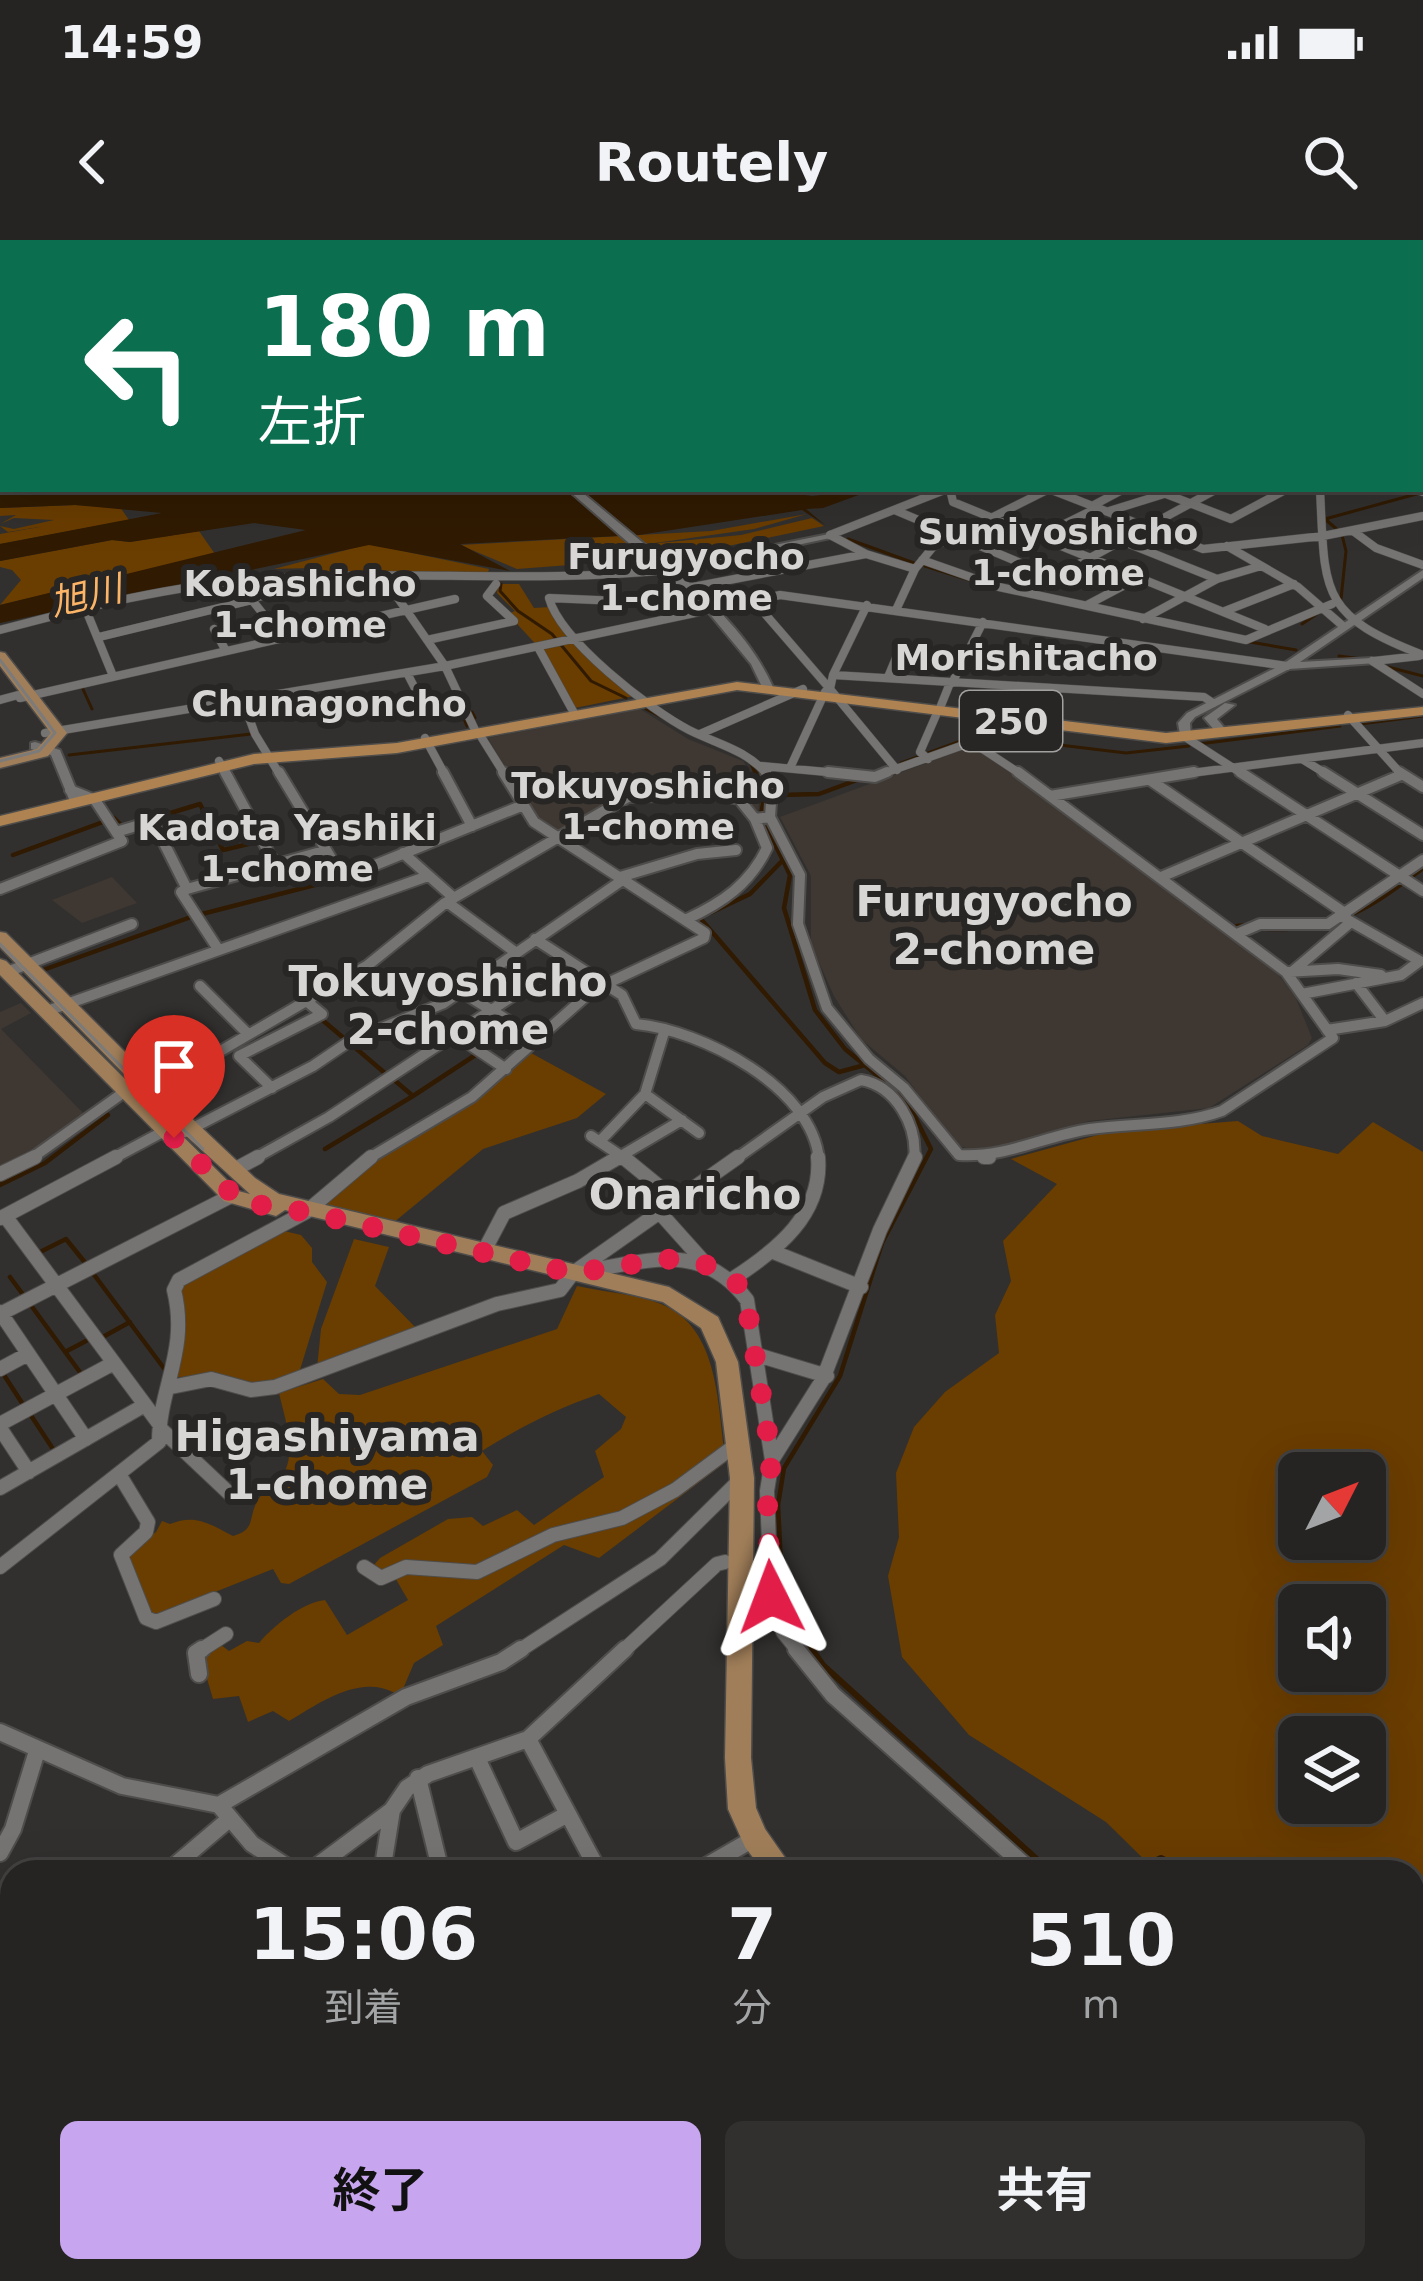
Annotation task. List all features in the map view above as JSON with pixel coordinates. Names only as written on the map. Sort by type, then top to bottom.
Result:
[{"type":"highway","points":[[738,680],[758,668]]},
{"type":"highway","name":"250","points":[[477,732],[738,680],[938,711],[1187,733],[1423,708]]},
{"type":"highway","name":"250","points":[[0,818],[78,795],[269,754],[426,741],[716,688],[768,686]]},
{"type":"highway","name":"250","points":[[1187,733],[1350,717]]},
{"type":"main road","points":[[0,656],[47,740],[0,760]]},
{"type":"main road","points":[[0,672],[23,696]]},
{"type":"main road","points":[[0,938],[11,967],[152,1091],[231,1196],[669,1295],[710,1323],[727,1362],[742,1478],[737,1758],[742,1809],[755,1838],[772,1860]]},
{"type":"main road","points":[[55,1007],[127,1090],[271,1200],[306,1212]]},
{"type":"street","points":[[575,492],[688,588],[758,668],[768,686]]},
{"type":"street","points":[[0,630],[249,580],[573,580],[664,568],[830,535],[941,492]]},
{"type":"street","points":[[949,492],[953,502],[1265,628]]},
{"type":"street","points":[[896,610],[919,564],[956,534],[1043,492]]},
{"type":"street","points":[[1057,492],[1203,549],[1323,536],[1423,516]]},
{"type":"street","points":[[1040,536],[1099,508],[1120,492]]},
{"type":"street","points":[[1160,492],[1231,519],[1278,492]]},
{"type":"street","points":[[1028,592],[1211,492]]},
{"type":"street","points":[[1320,492],[1328,606]]},
{"type":"street","points":[[1099,508],[1165,494]]},
{"type":"street","points":[[897,511],[1054,577]]},
{"type":"street","points":[[1408,519],[1423,527]]},
{"type":"street","points":[[1352,627],[1423,569],[1376,548],[1353,531]]},
{"type":"street","points":[[830,535],[866,554],[1246,640]]},
{"type":"street","points":[[1122,541],[1217,579]]},
{"type":"street","points":[[0,889],[122,841],[78,795],[47,740],[539,649],[787,595],[1294,666],[1423,655],[1352,627],[1294,584],[1226,546]]},
{"type":"street","points":[[687,920],[728,900],[758,868],[767,848],[762,818],[772,788],[761,766],[732,745],[699,734],[645,701],[576,641],[549,598],[619,602],[866,554]]},
{"type":"street","points":[[1142,620],[1217,579],[1261,566]]},
{"type":"street","points":[[1086,606],[1140,578]]},
{"type":"street","points":[[249,580],[282,638]]},
{"type":"street","points":[[496,582],[493,592],[510,608]]},
{"type":"street","points":[[427,640],[514,621],[487,596],[496,582]]},
{"type":"street","points":[[1224,611],[1294,584]]},
{"type":"street","points":[[209,585],[222,607]]},
{"type":"street","points":[[1220,730],[1210,718],[1423,585]]},
{"type":"street","points":[[0,1567],[159,1442],[181,1316],[174,1293],[177,1282],[306,1212],[364,1160],[472,1097],[599,986],[704,938],[705,933],[556,839],[521,806],[446,667],[393,591],[324,587],[256,598],[99,637]]},
{"type":"street","points":[[0,700],[455,599]]},
{"type":"street","points":[[754,601],[895,767]]},
{"type":"street","points":[[790,768],[830,694],[833,675],[867,605]]},
{"type":"street","points":[[1241,659],[1246,640],[1265,628],[1328,606]]},
{"type":"street","points":[[86,610],[112,676]]},
{"type":"street","points":[[455,618],[466,631]]},
{"type":"street","points":[[925,756],[938,711],[983,622]]},
{"type":"street","points":[[214,629],[226,651]]},
{"type":"street","points":[[191,638],[200,656]]},
{"type":"street","points":[[888,677],[901,646],[941,652]]},
{"type":"street","points":[[539,649],[574,713]]},
{"type":"street","points":[[1372,661],[1423,694]]},
{"type":"street","points":[[1187,733],[1191,715],[1294,666]]},
{"type":"street","points":[[407,673],[419,695],[414,698],[422,714]]},
{"type":"street","points":[[833,675],[1204,698],[1213,703]]},
{"type":"street","points":[[699,734],[800,691]]},
{"type":"street","points":[[243,701],[343,878],[521,806]]},
{"type":"street","points":[[1187,733],[1199,718],[1230,704]]},
{"type":"street","points":[[1350,717],[1402,775],[1421,785]]},
{"type":"street","points":[[1187,733],[1228,767],[1423,891]]},
{"type":"street","points":[[426,741],[472,826]]},
{"type":"street","points":[[152,1091],[390,950],[451,898],[628,797],[642,794],[713,794],[739,799],[762,818],[800,875],[798,924],[826,1008],[898,1093],[959,1155],[988,1157],[1084,1130],[1203,1118],[1222,1111],[1334,1038],[1290,971],[1248,929],[1161,877],[980,745],[972,742],[866,777],[761,766]]},
{"type":"street","points":[[1050,796],[1228,767],[1423,743]]},
{"type":"street","points":[[1300,758],[1423,835]]},
{"type":"street","points":[[221,764],[275,864]]},
{"type":"street","points":[[1161,877],[1402,775]]},
{"type":"street","points":[[1149,779],[1346,918],[1422,960]]},
{"type":"street","points":[[116,832],[153,820],[187,889]]},
{"type":"street","points":[[218,949],[181,892],[324,850]]},
{"type":"street","points":[[232,1496],[160,1427],[3,1218],[272,1088],[350,1041],[460,991],[622,878],[697,854],[736,850]]},
{"type":"street","points":[[403,854],[515,952]]},
{"type":"street","points":[[1290,971],[1346,918],[1423,860]]},
{"type":"street","points":[[55,1007],[428,876]]},
{"type":"street","points":[[1248,929],[1318,926],[1346,918]]},
{"type":"street","points":[[94,920],[106,934]]},
{"type":"street","points":[[11,967],[132,924]]},
{"type":"street","points":[[535,939],[599,986],[622,995],[636,1024],[664,1029],[764,1076],[785,1090],[802,1113],[823,1156],[804,1214],[776,1253],[734,1278]]},
{"type":"street","points":[[1302,994],[1390,977],[1422,960]]},
{"type":"street","points":[[1290,971],[1348,970],[1390,977]]},
{"type":"street","points":[[1357,983],[1385,1021]]},
{"type":"street","points":[[200,986],[246,1032]]},
{"type":"street","points":[[234,1170],[329,1117],[528,986]]},
{"type":"street","points":[[460,991],[540,1040]]},
{"type":"street","points":[[272,1088],[239,1057],[322,1014],[305,1000]]},
{"type":"street","points":[[1327,1030],[1385,1021],[1423,1004]]},
{"type":"street","points":[[421,1012],[506,1069]]},
{"type":"street","points":[[664,1029],[645,1094],[596,1138],[678,1202]]},
{"type":"street","points":[[172,1387],[212,1379],[251,1390],[275,1387],[497,1304],[560,1290],[573,1273],[802,1113],[856,1080],[870,1081],[898,1093],[914,1136],[915,1156],[880,1230],[826,1376],[791,1438],[772,1460]]},
{"type":"street","points":[[0,1174],[33,1157],[127,1090]]},
{"type":"street","points":[[645,1094],[699,1132]]},
{"type":"street","points":[[483,1253],[504,1213],[623,1156],[682,1120]]},
{"type":"street","points":[[86,1439],[0,1313],[231,1196]]},
{"type":"street","points":[[661,1214],[706,1264]]},
{"type":"street","points":[[776,1253],[860,1287]]},
{"type":"street","points":[[573,1273],[667,1259],[706,1264],[734,1278],[746,1300],[772,1460],[762,1563],[783,1632],[810,1670],[1020,1860]]},
{"type":"street","points":[[0,1369],[28,1354]]},
{"type":"street","points":[[754,1354],[826,1376]]},
{"type":"street","points":[[29,1472],[0,1426],[112,1364]]},
{"type":"street","points":[[0,1489],[143,1406]]},
{"type":"street","points":[[364,1567],[381,1578],[406,1567],[477,1571],[553,1535],[622,1518],[675,1490],[739,1443]]},
{"type":"street","points":[[119,1474],[148,1522],[146,1532],[121,1555],[148,1620],[156,1622],[214,1599]]},
{"type":"street","points":[[178,1860],[223,1813],[406,1696],[501,1662],[660,1559],[742,1478]]},
{"type":"street","points":[[384,1860],[392,1810],[397,1798],[418,1778],[529,1739],[724,1562]]},
{"type":"street","points":[[199,1673],[196,1653],[226,1634]]},
{"type":"street","points":[[0,1732],[122,1786],[223,1813],[275,1860]]},
{"type":"street","points":[[529,1739],[592,1860]]},
{"type":"street","points":[[0,1853],[17,1830],[22,1781],[37,1751]]},
{"type":"street","points":[[477,1758],[516,1842],[568,1814]]},
{"type":"street","points":[[418,1778],[438,1860]]},
{"type":"street","points":[[325,1860],[392,1810]]},
{"type":"street","points":[[717,1860],[755,1838]]},
{"type":"shaded area","points":[[120,507],[129,520],[0,544],[0,534],[45,526],[8,532],[0,526],[14,529],[54,520],[14,518],[0,524],[16,515],[0,516],[0,508]]},
{"type":"shaded area","points":[[807,514],[754,529],[648,544],[741,535],[812,518],[824,526],[675,557],[517,569],[460,545],[711,531]]},
{"type":"shaded area","points":[[199,531],[215,554],[0,605],[21,580],[12,570],[0,567],[0,561],[112,540],[130,542]]},
{"type":"shaded area","points":[[369,544],[489,569],[486,579],[308,575],[309,568],[274,569]]},
{"type":"shaded area","points":[[498,584],[519,584],[534,608],[550,607],[634,696],[575,708],[542,651],[508,614],[515,611],[497,593]]},
{"type":"shaded area","points":[[640,709],[688,739],[743,761],[760,787],[758,816],[741,798],[639,791],[557,833],[532,813],[488,738]]},
{"type":"shaded area","points":[[978,748],[1269,963],[1295,996],[1312,1038],[1308,1045],[1209,1108],[1089,1121],[984,1153],[956,1145],[905,1076],[861,1039],[834,996],[811,945],[811,876],[780,817]]},
{"type":"shaded area","points":[[112,877],[137,903],[82,923],[52,900]]},
{"type":"shaded area","points":[[21,1003],[31,1013],[1,1029],[86,1116],[0,1169],[0,1012]]},
{"type":"shaded area","points":[[531,1053],[606,1094],[577,1118],[483,1149],[393,1223],[318,1206],[346,1179],[475,1099]]},
{"type":"shaded area","points":[[1238,1121],[1262,1136],[1338,1154],[1373,1122],[1423,1152],[1423,1860],[1145,1860],[1106,1822],[969,1735],[902,1657],[888,1576],[899,1537],[896,1473],[914,1427],[945,1392],[999,1353],[995,1315],[1011,1281],[1003,1241],[1057,1184],[1011,1159],[1112,1131]]},
{"type":"shaded area","points":[[284,1231],[301,1235],[312,1248],[312,1262],[327,1282],[299,1373],[255,1385],[225,1376],[178,1377],[178,1285]]},
{"type":"shaded area","points":[[354,1239],[389,1247],[375,1286],[418,1330],[317,1368],[321,1329]]},
{"type":"shaded area","points":[[577,1286],[661,1304],[681,1315],[695,1331],[713,1372],[726,1462],[599,1558],[564,1545],[436,1626],[443,1645],[414,1663],[403,1689],[395,1693],[355,1688],[289,1721],[273,1711],[248,1722],[239,1696],[213,1699],[202,1662],[207,1652],[221,1645],[229,1651],[247,1641],[259,1643],[289,1616],[325,1600],[347,1635],[408,1600],[390,1569],[380,1572],[373,1566],[380,1558],[448,1519],[472,1517],[483,1526],[517,1510],[534,1525],[604,1477],[595,1451],[621,1429],[626,1417],[599,1394],[539,1419],[482,1451],[493,1465],[487,1477],[289,1584],[281,1583],[273,1569],[157,1615],[150,1612],[127,1553],[156,1532],[162,1521],[196,1520],[233,1536],[245,1530],[258,1500],[288,1462],[288,1432],[279,1393],[323,1379],[339,1394],[360,1395],[557,1329]]},
{"type":"water","name":"旭川","points":[[0,492],[786,492],[812,496],[867,492],[823,508],[806,509],[825,525],[802,510],[639,535],[460,544],[510,571],[369,545],[0,623],[0,605],[306,530],[254,523],[130,542],[112,540],[0,561],[0,544],[162,513],[75,505],[0,508]]},
{"type":"waterway","points":[[1340,532],[1325,519],[1420,493]]},
{"type":"waterway","points":[[1341,599],[1346,551],[1342,535]]},
{"type":"waterway","points":[[848,539],[914,563]]},
{"type":"waterway","points":[[925,566],[985,585]]},
{"type":"waterway","points":[[501,584],[500,591],[518,611],[552,634],[591,681],[626,698]]},
{"type":"waterway","points":[[1302,624],[1317,614]]},
{"type":"waterway","points":[[1250,642],[1296,650]]},
{"type":"waterway","points":[[1339,656],[1362,659]]},
{"type":"waterway","points":[[1388,667],[1423,676]]},
{"type":"waterway","points":[[82,687],[92,709]]},
{"type":"waterway","points":[[646,709],[715,745]]},
{"type":"waterway","points":[[461,712],[467,726]]},
{"type":"waterway","points":[[472,712],[475,718]]},
{"type":"waterway","points":[[1360,724],[1423,716]]},
{"type":"waterway","points":[[1199,744],[1340,726]]},
{"type":"waterway","points":[[69,755],[251,734]]},
{"type":"waterway","points":[[901,763],[977,735],[1126,753],[1189,746]]},
{"type":"waterway","points":[[751,764],[756,775]]},
{"type":"waterway","points":[[755,772],[765,794],[761,815],[790,875],[784,908],[815,1010],[845,1049],[865,1065]]},
{"type":"waterway","points":[[779,795],[819,794],[857,780]]},
{"type":"waterway","points":[[151,819],[200,804],[223,850],[257,842]]},
{"type":"waterway","points":[[114,818],[123,827]]},
{"type":"waterway","points":[[13,855],[103,822]]},
{"type":"waterway","points":[[710,913],[750,894],[782,861]]},
{"type":"waterway","points":[[1267,929],[1313,926],[1351,915],[1423,868]]},
{"type":"waterway","points":[[198,915],[338,879]]},
{"type":"waterway","points":[[43,970],[191,917]]},
{"type":"waterway","points":[[700,918],[825,1063],[839,1072],[865,1065]]},
{"type":"waterway","points":[[1237,926],[1250,925]]},
{"type":"waterway","points":[[320,1018],[346,1040]]},
{"type":"waterway","points":[[352,1045],[386,1074]]},
{"type":"waterway","points":[[413,1096],[477,1054]]},
{"type":"waterway","points":[[814,1652],[789,1615],[782,1585],[778,1505],[784,1468],[840,1376],[882,1243],[931,1149],[906,1099],[865,1065]]},
{"type":"waterway","points":[[393,1079],[413,1096]]},
{"type":"waterway","points":[[325,1149],[413,1096]]},
{"type":"waterway","points":[[0,1185],[45,1163],[108,1115]]},
{"type":"waterway","points":[[40,1252],[66,1239],[87,1265]]},
{"type":"waterway","points":[[92,1272],[130,1322]]},
{"type":"waterway","points":[[10,1277],[24,1296]]},
{"type":"waterway","points":[[30,1304],[65,1352]]},
{"type":"waterway","points":[[101,1338],[130,1322]]},
{"type":"waterway","points":[[130,1322],[166,1371]]},
{"type":"waterway","points":[[65,1352],[86,1341]]},
{"type":"waterway","points":[[65,1352],[82,1375]]},
{"type":"waterway","points":[[2,1372],[24,1406]]},
{"type":"waterway","points":[[30,1414],[55,1452]]},
{"type":"waterway","points":[[812,1649],[823,1665],[1038,1860]]},
{"type":"waterway","points":[[1157,1860],[1165,1860]]},
{"type":"tram line","points":[[0,660],[55,733],[39,751],[0,761]]},
{"type":"tram line","points":[[0,944],[203,1149]]},
{"type":"district","name":"Sumiyoshicho 1-chome","points":[[1058,552]]},
{"type":"district","name":"Furugyocho 1-chome","points":[[686,576]]},
{"type":"district","name":"Kobashicho 1-chome","points":[[300,604]]},
{"type":"district","name":"Morishitacho","points":[[1026,657]]},
{"type":"district","name":"Chunagoncho","points":[[329,703]]},
{"type":"district","name":"Tokuyoshicho 1-chome","points":[[648,806]]},
{"type":"district","name":"Kadota Yashiki 1-chome","points":[[287,848]]},
{"type":"district","name":"Furugyocho 2-chome","points":[[994,925]]},
{"type":"district","name":"Tokuyoshicho 2-chome","points":[[448,1005]]},
{"type":"district","name":"Onaricho","points":[[695,1194]]},
{"type":"district","name":"Higashiyama 1-chome","points":[[327,1460]]},
{"type":"route","points":[[174,1138],[241,1202],[306,1212],[573,1273],[667,1259],[706,1264],[734,1278],[746,1300],[772,1460],[767,1491],[771,1597]]}]
